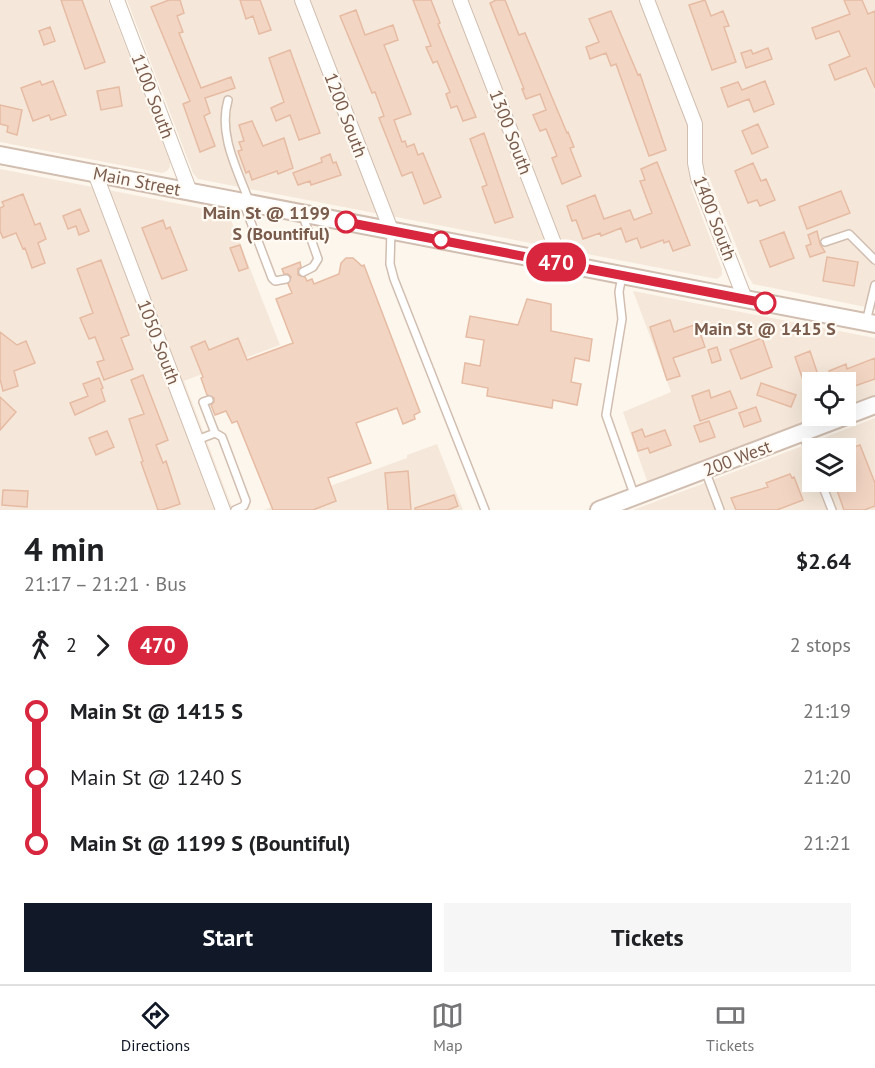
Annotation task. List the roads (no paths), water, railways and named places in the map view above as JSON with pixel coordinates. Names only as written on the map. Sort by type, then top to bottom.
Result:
[{"type":"street","name":"1100 South","points":[[117,0],[190,192]]},
{"type":"street","name":"1200 South","points":[[302,0],[391,231]]},
{"type":"street","name":"1300 South","points":[[460,0],[562,264]]},
{"type":"street","name":"1400 South","points":[[647,0],[695,124],[695,162],[698,178],[745,299]]},
{"type":"street","name":"Main Street","points":[[0,155],[871,323]]},
{"type":"street","name":"1050 South","points":[[95,173],[223,510]]},
{"type":"street","name":"200 West","points":[[599,510],[875,405]]},
{"type":"lane","points":[[228,100],[224,114],[226,132],[246,203],[272,278],[280,281],[286,279]]},
{"type":"lane","points":[[302,213],[318,259],[314,267],[303,272]]},
{"type":"lane","points":[[391,231],[390,264],[394,279],[485,510]]},
{"type":"lane","points":[[825,242],[849,234],[875,260]]},
{"type":"lane","points":[[622,275],[619,292],[622,319],[606,416],[635,497]]},
{"type":"lane","points":[[871,323],[875,285]]},
{"type":"lane","points":[[209,400],[203,402],[215,433],[222,437],[245,499],[244,506],[235,510]]},
{"type":"lane","points":[[196,440],[215,433]]},
{"type":"lane","points":[[802,433],[804,438]]},
{"type":"lane","points":[[705,470],[720,510]]},
{"type":"lane","points":[[825,492],[832,510]]},
{"type":"place","name":"Main St @ 1199 S (Bountiful)","points":[[346,222]]},
{"type":"place","name":"Main St @ 1415 S","points":[[765,303]]}]
